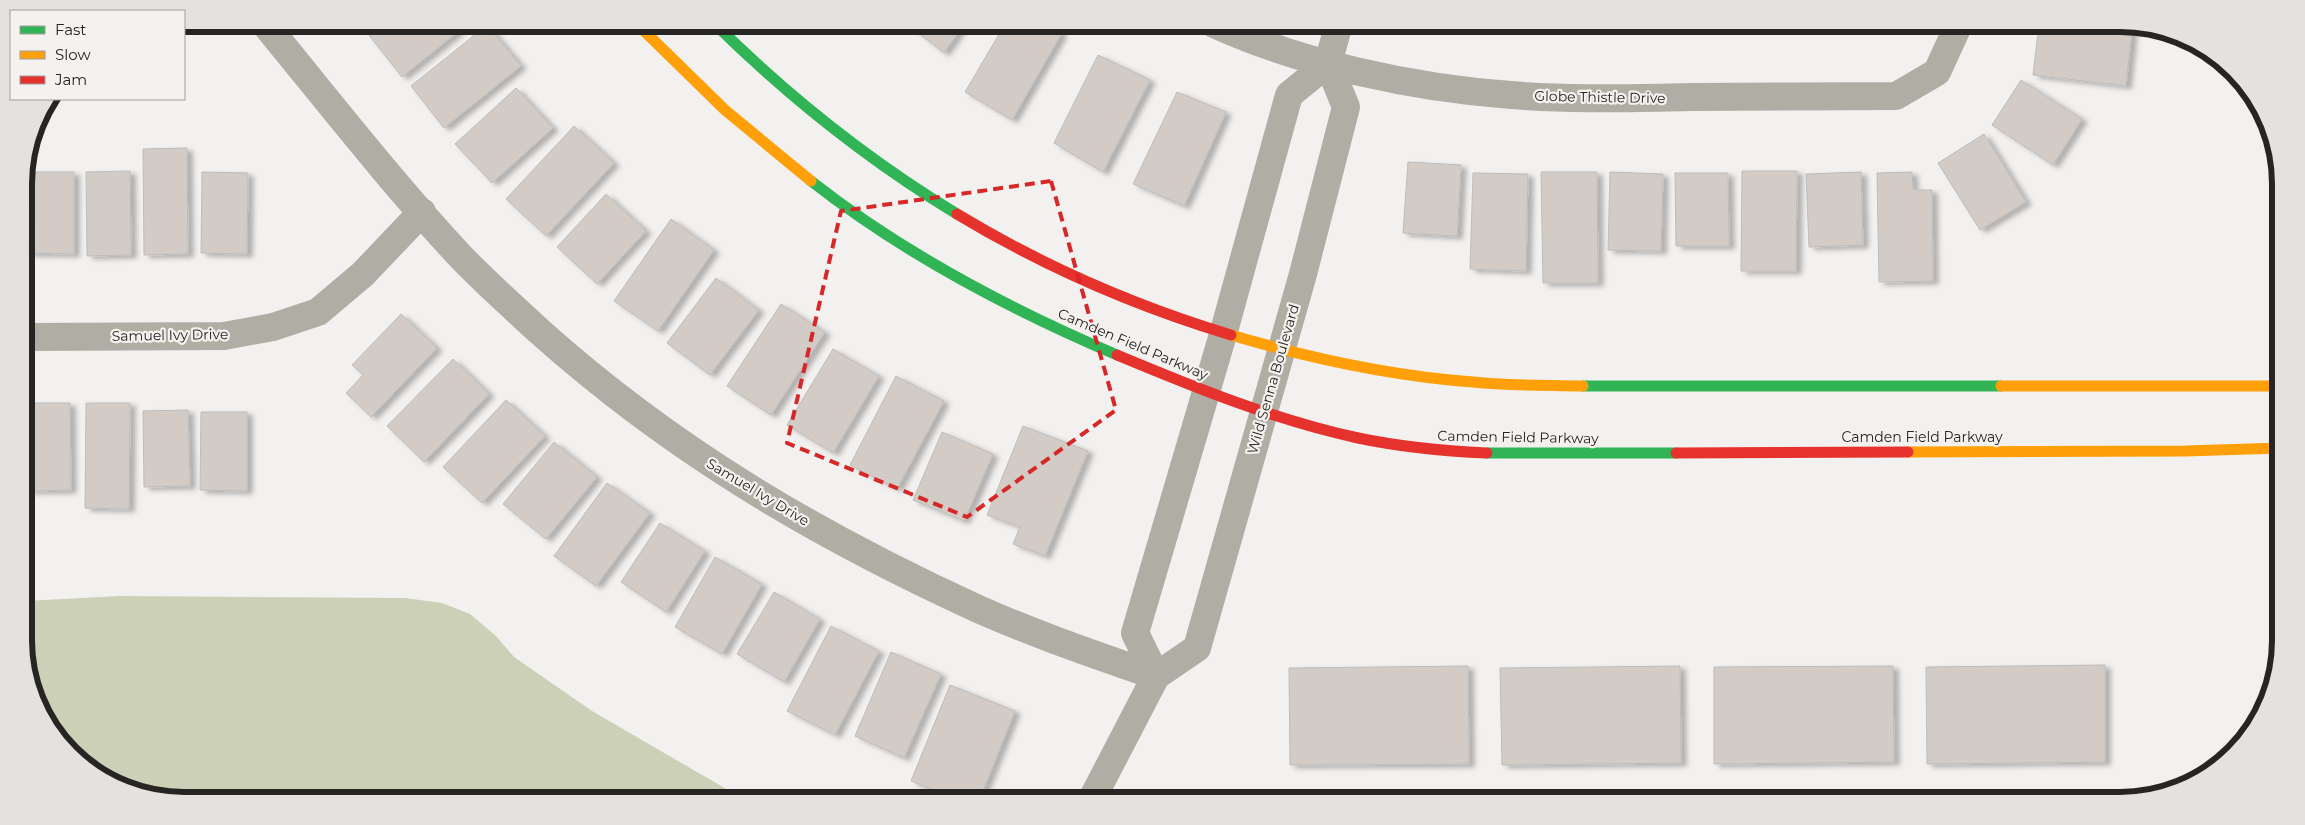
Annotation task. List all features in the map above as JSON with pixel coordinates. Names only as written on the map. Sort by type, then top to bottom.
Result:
[{"type":"street","name":"Samuel Ivy Drive","points":[[273,33],[462,258],[566,354],[680,444],[804,522],[978,609],[1156,676]]},
{"type":"street","name":"Camden Field Parkway","points":[[646,33],[696,86],[768,150],[807,180],[934,265],[1028,315],[1206,391],[1264,412],[1330,431],[1390,444],[1491,454],[2185,451],[2272,448]]},
{"type":"street","points":[[725,33],[811,112],[888,169],[953,212],[1019,250],[1126,300],[1224,332],[1282,348],[1346,362],[1436,378],[1529,384],[1591,386],[2272,386]]},
{"type":"street","name":"Globe Thistle Drive","points":[[1236,33],[1328,63],[1386,77],[1445,88],[1510,95],[1575,98],[1896,96],[1937,72],[1955,33]]},
{"type":"street","points":[[1156,676],[1135,633],[1224,332],[1289,95],[1328,63],[1336,33]]},
{"type":"street","name":"Wild Senna Boulevard","points":[[1096,792],[1156,676],[1197,648],[1282,348],[1346,107],[1328,63]]},
{"type":"street","name":"Samuel Ivy Drive","points":[[33,337],[224,336],[273,327],[318,312],[363,274],[422,212]]},
{"type":"highlighted area","points":[[1051,181],[1116,410],[967,517],[787,443],[841,211]]},
{"type":"shaded area","points":[[119,596],[405,598],[442,603],[470,614],[496,636],[514,657],[592,711],[732,792],[185,792],[145,787],[117,777],[100,767],[70,741],[58,725],[48,708],[35,670],[32,640],[32,601]]},
{"type":"building","points":[[369,33],[457,33],[402,77],[368,34]]},
{"type":"building","points":[[477,33],[494,33],[521,66],[444,128],[411,86]]},
{"type":"building","points":[[918,33],[958,33],[944,53]]},
{"type":"building","points":[[1000,33],[1062,33],[1012,120],[965,92]]},
{"type":"building","points":[[2038,33],[2132,33],[2126,86],[2033,75]]},
{"type":"building","points":[[1098,55],[1150,80],[1103,172],[1054,143]]},
{"type":"building","points":[[2021,80],[2082,119],[2053,165],[1992,125]]},
{"type":"building","points":[[516,88],[553,128],[492,183],[455,144]]},
{"type":"building","points":[[1177,92],[1226,112],[1184,206],[1133,184]]},
{"type":"building","points":[[574,126],[614,163],[546,236],[506,199]]},
{"type":"building","points":[[1984,134],[2026,202],[1980,230],[1938,163]]},
{"type":"building","points":[[187,148],[188,254],[144,255],[143,149]]},
{"type":"building","points":[[1408,162],[1461,165],[1457,236],[1403,233]]},
{"type":"building","points":[[130,171],[131,255],[87,256],[86,172]]},
{"type":"building","points":[[1742,171],[1797,171],[1796,271],[1741,271]]},
{"type":"building","points":[[33,172],[74,172],[74,254],[33,253]]},
{"type":"building","points":[[202,172],[248,173],[247,254],[201,253]]},
{"type":"building","points":[[1541,172],[1597,172],[1598,283],[1543,283]]},
{"type":"building","points":[[1610,172],[1663,174],[1661,251],[1608,250]]},
{"type":"building","points":[[1861,172],[1863,245],[1809,247],[1806,174]]},
{"type":"building","points":[[1912,172],[1913,190],[1932,190],[1933,281],[1879,282],[1877,173]]},
{"type":"building","points":[[1473,173],[1528,174],[1526,271],[1470,269]]},
{"type":"building","points":[[1675,173],[1728,173],[1729,246],[1676,246]]},
{"type":"building","points":[[606,194],[646,231],[597,284],[557,247]]},
{"type":"building","points":[[671,219],[714,250],[658,331],[614,301]]},
{"type":"building","points":[[716,278],[759,310],[710,375],[667,343]]},
{"type":"building","points":[[781,304],[825,332],[771,415],[727,386]]},
{"type":"building","points":[[401,314],[437,348],[371,417],[346,393],[363,375],[352,365]]},
{"type":"building","points":[[833,349],[879,376],[833,453],[787,425]]},
{"type":"building","points":[[453,359],[489,394],[424,462],[387,426]]},
{"type":"building","points":[[896,376],[944,401],[897,489],[850,465]]},
{"type":"building","points":[[506,400],[545,436],[482,503],[443,467]]},
{"type":"building","points":[[33,403],[70,403],[71,490],[32,491]]},
{"type":"building","points":[[86,403],[130,403],[129,509],[85,508]]},
{"type":"building","points":[[188,410],[190,486],[144,487],[143,411]]},
{"type":"building","points":[[201,412],[247,412],[247,491],[200,490]]},
{"type":"building","points":[[1023,426],[1088,451],[1045,556],[1013,544],[1020,527],[987,515]]},
{"type":"building","points":[[942,432],[993,454],[964,521],[913,500]]},
{"type":"building","points":[[554,442],[597,477],[546,539],[503,504]]},
{"type":"building","points":[[607,483],[650,513],[596,586],[554,556]]},
{"type":"building","points":[[660,523],[705,551],[666,612],[621,582]]},
{"type":"building","points":[[715,557],[762,584],[722,654],[675,627]]},
{"type":"building","points":[[774,592],[820,619],[784,682],[737,654]]},
{"type":"building","points":[[831,626],[879,651],[835,735],[787,711]]},
{"type":"building","points":[[891,652],[941,674],[904,758],[855,736]]},
{"type":"building","points":[[2105,665],[2105,762],[1927,764],[1926,667]]},
{"type":"building","points":[[1468,666],[1469,764],[1290,765],[1289,668]]},
{"type":"building","points":[[1680,666],[1681,763],[1502,765],[1500,668]]},
{"type":"building","points":[[1893,666],[1894,762],[1714,764],[1714,667]]},
{"type":"building","points":[[950,685],[1015,711],[983,792],[939,792],[911,781]]},
{"type":"traffic: fast","points":[[724,33],[772,77],[830,126],[892,172],[957,214]]},
{"type":"traffic: fast","points":[[811,181],[883,233],[958,278],[1037,319],[1117,355]]},
{"type":"traffic: fast","points":[[1583,386],[2001,386]]},
{"type":"traffic: fast","points":[[1487,453],[1676,453]]},
{"type":"traffic: slow","points":[[646,33],[725,110],[811,181]]},
{"type":"traffic: slow","points":[[1231,335],[1290,351],[1381,371],[1501,384],[1583,386]]},
{"type":"traffic: slow","points":[[2001,386],[2272,386]]},
{"type":"traffic: slow","points":[[1908,452],[2185,451],[2272,448]]},
{"type":"traffic: jam","points":[[957,214],[1023,251],[1090,283],[1195,324],[1231,335]]},
{"type":"traffic: jam","points":[[1117,355],[1266,413],[1327,431],[1406,446],[1487,453]]},
{"type":"traffic: jam","points":[[1676,453],[1908,452]]}]
